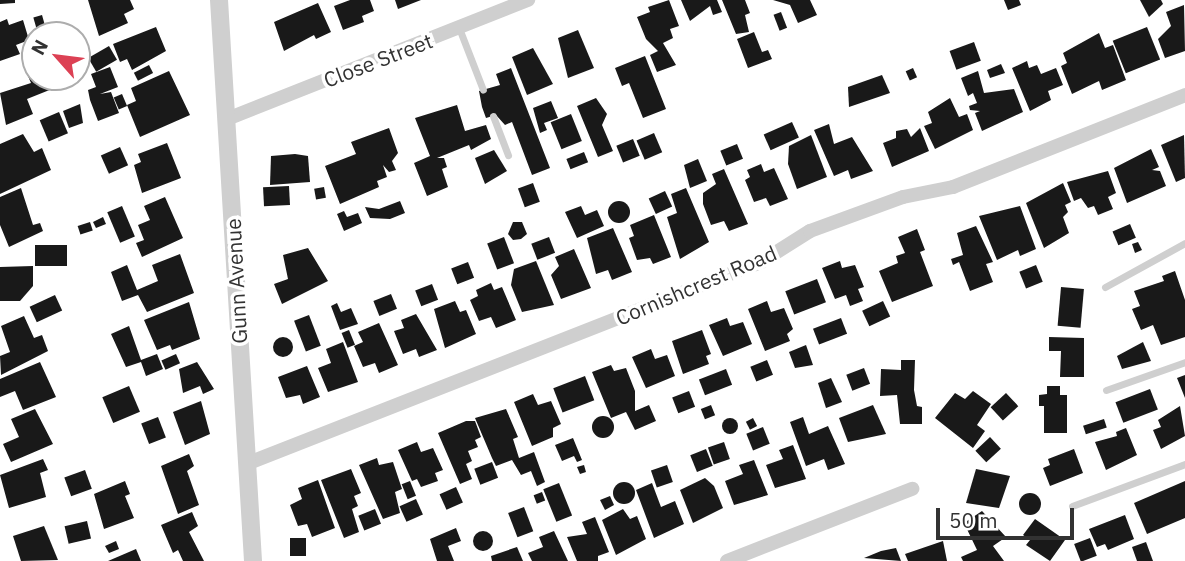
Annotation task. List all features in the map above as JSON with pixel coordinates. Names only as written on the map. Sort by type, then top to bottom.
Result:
[{"type":"street","name":"Gunn Avenue","points":[[219,0],[253,561]]},
{"type":"street","name":"Close Street","points":[[227,119],[528,0]]},
{"type":"street","name":"Cornishcrest Road","points":[[246,464],[761,262],[810,231],[903,197],[953,187],[1185,95]]},
{"type":"street","points":[[727,561],[912,489]]},
{"type":"lane","points":[[459,28],[483,90]]},
{"type":"lane","points":[[493,116],[508,155]]},
{"type":"lane","points":[[1105,287],[1185,243]]},
{"type":"lane","points":[[1105,390],[1185,362]]},
{"type":"lane","points":[[1072,506],[1185,464]]},
{"type":"building","points":[[0,0],[15,0],[15,3],[0,4]]},
{"type":"building","points":[[88,0],[130,0],[134,9],[124,14],[128,23],[99,36]]},
{"type":"building","points":[[350,0],[370,0],[374,11],[362,16],[364,22],[343,30],[334,6]]},
{"type":"building","points":[[395,0],[421,0],[398,9]]},
{"type":"building","points":[[669,0],[679,26],[670,29],[673,38],[663,43],[676,65],[657,72],[650,55],[658,51],[646,39],[637,17],[650,12],[648,7]]},
{"type":"building","points":[[681,0],[717,0],[722,12],[713,15],[710,6],[690,21]]},
{"type":"building","points":[[722,0],[745,0],[750,13],[745,15],[749,32],[736,34]]},
{"type":"building","points":[[773,0],[810,0],[817,15],[798,23],[790,5]]},
{"type":"building","points":[[1004,0],[1019,0],[1021,5],[1008,10]]},
{"type":"building","points":[[1140,0],[1161,0],[1163,4],[1149,17]]},
{"type":"building","points":[[318,3],[331,32],[316,39],[314,35],[284,51],[274,22]]},
{"type":"building","points":[[1184,5],[1185,51],[1165,58],[1158,39],[1171,26],[1166,12]]},
{"type":"building","points":[[781,12],[787,28],[780,31],[774,15]]},
{"type":"building","points":[[42,15],[44,21],[34,21],[33,17]]},
{"type":"building","points":[[7,19],[9,25],[23,20],[23,21],[21,21],[21,43],[16,45],[20,54],[0,61],[0,22]]},
{"type":"building","points":[[156,27],[166,51],[132,70],[127,59],[120,62],[113,44]]},
{"type":"building","points":[[1147,27],[1160,59],[1126,73],[1113,41]]},
{"type":"building","points":[[578,30],[594,68],[568,78],[558,38]]},
{"type":"building","points":[[754,32],[762,52],[768,50],[772,59],[748,68],[737,39]]},
{"type":"building","points":[[1099,33],[1105,48],[1113,45],[1126,80],[1102,90],[1099,81],[1072,94],[1061,66],[1067,63],[1063,53]]},
{"type":"building","points":[[974,42],[981,61],[956,70],[950,51]]},
{"type":"building","points":[[109,46],[117,60],[96,72],[91,56]]},
{"type":"building","points":[[533,48],[553,84],[527,95],[512,57]]},
{"type":"building","points":[[645,56],[666,109],[643,118],[629,83],[622,86],[615,68]]},
{"type":"building","points":[[1027,61],[1029,68],[1037,65],[1041,74],[1056,68],[1063,85],[1048,91],[1051,100],[1030,111],[1012,68]]},
{"type":"building","points":[[1001,64],[1005,73],[990,78],[987,70]]},
{"type":"building","points":[[149,65],[153,73],[138,81],[134,73]]},
{"type":"building","points":[[110,67],[118,87],[100,94],[111,92],[119,113],[98,121],[88,91],[96,87],[91,74]]},
{"type":"building","points":[[511,68],[550,168],[532,175],[512,122],[505,125],[496,115],[486,118],[482,107],[479,91],[500,85],[496,74]]},
{"type":"building","points":[[913,68],[917,77],[910,80],[906,71]]},
{"type":"building","points":[[169,71],[190,115],[140,137],[127,105],[136,101],[131,88]]},
{"type":"building","points":[[978,71],[984,93],[1014,89],[1023,112],[982,131],[975,113],[980,111],[970,110],[969,106],[977,103],[973,93],[968,96],[961,78]]},
{"type":"building","points":[[882,75],[890,93],[849,107],[848,87]]},
{"type":"building","points":[[21,86],[21,91],[47,91],[27,99],[33,114],[6,125],[0,93]]},
{"type":"building","points":[[122,94],[127,106],[119,109],[114,98]]},
{"type":"building","points":[[596,98],[607,114],[602,125],[613,151],[598,157],[577,106]]},
{"type":"building","points":[[950,98],[959,117],[967,114],[973,130],[935,149],[924,126],[932,123],[928,112]]},
{"type":"building","points":[[551,101],[558,118],[544,123],[547,130],[540,133],[533,108]]},
{"type":"building","points":[[80,104],[83,123],[69,128],[63,111]]},
{"type":"building","points":[[457,105],[465,131],[486,125],[491,139],[471,150],[469,145],[437,158],[444,158],[447,167],[442,169],[448,187],[427,196],[414,163],[430,156],[415,118]]},
{"type":"building","points":[[59,112],[68,133],[49,141],[40,120]]},
{"type":"building","points":[[571,114],[582,141],[561,149],[551,122]]},
{"type":"building","points":[[792,122],[799,138],[771,150],[764,135]]},
{"type":"building","points":[[829,124],[834,144],[852,137],[873,171],[851,179],[848,170],[834,176],[814,130]]},
{"type":"building","points":[[389,128],[398,153],[392,161],[396,170],[389,172],[383,165],[387,177],[377,181],[379,187],[340,204],[325,166],[356,154],[351,142]]},
{"type":"building","points":[[920,128],[929,151],[892,167],[883,143],[896,138],[896,131],[907,129],[911,137]]},
{"type":"building","points":[[654,133],[662,152],[645,160],[637,140]]},
{"type":"building","points":[[23,134],[34,152],[42,148],[51,170],[0,194],[0,144]]},
{"type":"building","points":[[811,135],[827,177],[797,189],[788,164],[789,146]]},
{"type":"building","points":[[1184,135],[1185,178],[1176,182],[1161,145]]},
{"type":"building","points":[[633,139],[640,156],[623,162],[616,146]]},
{"type":"building","points":[[167,143],[181,178],[142,193],[134,165],[141,162],[138,154]]},
{"type":"building","points":[[737,144],[743,159],[726,166],[720,151]]},
{"type":"building","points":[[120,147],[128,165],[109,174],[101,156]]},
{"type":"building","points":[[1151,149],[1159,167],[1152,170],[1160,171],[1166,186],[1127,203],[1114,168]]},
{"type":"building","points":[[494,150],[507,171],[485,184],[475,158]]},
{"type":"building","points":[[584,152],[588,162],[571,169],[566,159]]},
{"type":"building","points":[[271,156],[308,156],[310,182],[270,185]]},
{"type":"building","points":[[698,159],[707,181],[690,188],[684,165]]},
{"type":"building","points":[[761,164],[764,172],[774,168],[788,199],[770,206],[766,198],[754,202],[745,180],[750,177],[747,170]]},
{"type":"building","points":[[724,169],[748,224],[729,231],[724,221],[711,225],[703,204],[703,193],[716,184],[712,174]]},
{"type":"building","points":[[1108,171],[1116,193],[1108,197],[1113,209],[1098,215],[1094,206],[1088,208],[1081,198],[1074,201],[1067,182]]},
{"type":"building","points":[[533,183],[540,202],[525,207],[518,188]]},
{"type":"building","points":[[1063,183],[1071,202],[1065,205],[1068,212],[1063,217],[1069,233],[1044,248],[1026,203]]},
{"type":"building","points":[[289,186],[290,205],[264,206],[263,187]]},
{"type":"building","points":[[324,187],[326,198],[316,200],[314,189]]},
{"type":"building","points":[[21,188],[33,225],[40,223],[43,231],[9,247],[0,225],[0,197]]},
{"type":"building","points":[[686,188],[709,242],[680,259],[667,217],[677,213],[671,194]]},
{"type":"building","points":[[665,191],[672,206],[656,214],[649,199]]},
{"type":"building","points":[[165,197],[183,238],[142,257],[136,243],[144,240],[138,225],[150,220],[144,206]]},
{"type":"building","points":[[400,201],[405,213],[390,219],[370,218],[365,207],[379,209]]},
{"type":"building","points":[[619,201],[627,204],[630,212],[627,220],[619,223],[611,220],[608,212],[611,204]]},
{"type":"building","points":[[122,206],[135,236],[120,243],[107,212]]},
{"type":"building","points":[[581,206],[585,215],[597,210],[604,226],[577,238],[565,212]]},
{"type":"building","points":[[1020,206],[1036,249],[1020,256],[1018,250],[997,260],[979,216]]},
{"type":"building","points":[[344,211],[347,217],[358,213],[362,223],[344,231],[337,214]]},
{"type":"building","points":[[654,215],[671,257],[653,264],[650,258],[637,260],[629,238],[634,236],[630,225]]},
{"type":"building","points":[[103,217],[106,224],[96,228],[93,222]]},
{"type":"building","points":[[90,222],[93,231],[80,235],[78,226]]},
{"type":"building","points":[[513,222],[522,222],[527,234],[521,239],[513,240],[508,234]]},
{"type":"building","points":[[1130,224],[1136,238],[1118,245],[1113,231]]},
{"type":"building","points":[[976,226],[993,262],[986,264],[993,282],[970,291],[959,262],[953,265],[951,259],[963,255],[957,233]]},
{"type":"building","points":[[613,228],[632,272],[612,280],[608,270],[596,274],[587,238]]},
{"type":"building","points":[[917,229],[925,250],[920,252],[933,286],[892,302],[879,271],[898,263],[896,256],[905,253],[898,237]]},
{"type":"building","points":[[504,237],[514,263],[497,270],[487,243]]},
{"type":"building","points":[[549,237],[555,253],[537,260],[531,244]]},
{"type":"building","points":[[1138,242],[1142,250],[1135,253],[1132,244]]},
{"type":"building","points":[[35,245],[67,245],[67,266],[35,266]]},
{"type":"building","points":[[308,248],[328,281],[282,304],[274,284],[288,279],[283,255]]},
{"type":"building","points":[[574,249],[591,288],[561,299],[551,275],[559,266],[555,257]]},
{"type":"building","points":[[180,254],[194,293],[147,312],[138,295],[122,301],[111,272],[127,265],[137,290],[158,281],[152,265]]},
{"type":"building","points":[[536,261],[554,305],[522,312],[511,285],[514,269]]},
{"type":"building","points":[[840,261],[842,268],[855,265],[864,287],[858,289],[863,301],[850,306],[846,295],[835,299],[822,268]]},
{"type":"building","points":[[468,262],[474,278],[457,284],[451,268]]},
{"type":"building","points":[[1036,265],[1043,282],[1026,288],[1019,272]]},
{"type":"building","points":[[33,266],[33,286],[20,301],[0,301],[0,267]]},
{"type":"building","points":[[1175,271],[1185,300],[1185,337],[1161,345],[1153,325],[1141,330],[1132,309],[1140,306],[1134,291],[1164,281],[1162,276]]},
{"type":"building","points":[[817,279],[826,302],[794,315],[785,291]]},
{"type":"building","points":[[491,283],[494,290],[502,287],[516,320],[496,328],[491,317],[479,321],[470,300],[478,296],[476,290]]},
{"type":"building","points":[[432,284],[438,300],[421,306],[415,290]]},
{"type":"building","points":[[1061,287],[1084,289],[1081,328],[1058,326]]},
{"type":"building","points":[[391,294],[397,309],[379,316],[373,301]]},
{"type":"building","points":[[55,295],[62,310],[37,322],[30,307]]},
{"type":"building","points":[[455,301],[460,312],[466,310],[476,334],[445,348],[434,309]]},
{"type":"building","points":[[767,301],[771,312],[784,308],[793,329],[787,334],[790,341],[765,351],[748,309]]},
{"type":"building","points":[[883,301],[890,316],[869,326],[862,311]]},
{"type":"building","points":[[189,302],[200,339],[172,350],[170,345],[157,350],[144,320]]},
{"type":"building","points":[[337,303],[341,312],[351,308],[358,324],[340,330],[331,306]]},
{"type":"building","points":[[416,314],[437,350],[419,357],[416,349],[403,354],[394,331],[404,328],[401,320]]},
{"type":"building","points":[[309,315],[321,346],[306,352],[294,321]]},
{"type":"building","points":[[24,316],[34,338],[42,335],[48,351],[1,375],[0,356],[10,352],[1,326]]},
{"type":"building","points":[[727,318],[730,326],[743,322],[752,344],[723,356],[709,325]]},
{"type":"building","points":[[841,318],[847,334],[819,345],[813,329]]},
{"type":"building","points":[[379,323],[398,365],[379,373],[375,363],[363,367],[354,346],[363,342],[358,332]]},
{"type":"building","points":[[129,326],[141,360],[157,354],[163,369],[146,376],[141,362],[126,367],[111,334]]},
{"type":"building","points":[[349,330],[355,345],[348,348],[342,333]]},
{"type":"building","points":[[702,330],[711,354],[706,356],[709,364],[683,374],[672,341]]},
{"type":"building","points":[[283,337],[290,340],[293,347],[290,354],[283,357],[276,354],[273,347],[276,340]]},
{"type":"building","points":[[1049,337],[1084,338],[1084,377],[1060,377],[1061,351],[1049,351]]},
{"type":"building","points":[[343,342],[358,382],[328,392],[318,368],[331,363],[326,349]]},
{"type":"building","points":[[1143,342],[1151,361],[1122,369],[1117,356]]},
{"type":"building","points":[[806,345],[813,365],[795,368],[789,352]]},
{"type":"building","points":[[651,349],[655,359],[667,355],[675,376],[646,388],[632,357]]},
{"type":"building","points":[[176,354],[180,363],[165,370],[161,361]]},
{"type":"building","points":[[767,360],[773,375],[756,382],[750,367]]},
{"type":"building","points":[[901,360],[915,360],[914,390],[917,406],[922,407],[922,424],[900,424],[897,395],[880,396],[881,369],[901,370]]},
{"type":"building","points":[[40,362],[56,397],[23,410],[15,391],[0,397],[0,379]]},
{"type":"building","points":[[197,362],[214,389],[203,394],[200,386],[183,393],[179,369]]},
{"type":"building","points":[[611,365],[614,371],[626,368],[635,391],[635,411],[649,405],[656,421],[635,430],[626,412],[611,418],[592,372]]},
{"type":"building","points":[[307,366],[320,397],[303,404],[300,395],[286,398],[278,377]]},
{"type":"building","points":[[864,368],[870,384],[852,391],[846,375]]},
{"type":"building","points":[[726,369],[732,385],[705,395],[699,379]]},
{"type":"building","points":[[1185,375],[1185,398],[1177,378]]},
{"type":"building","points":[[585,376],[594,400],[563,412],[553,388]]},
{"type":"building","points":[[831,378],[842,402],[826,408],[818,383]]},
{"type":"building","points":[[129,386],[140,412],[113,423],[102,397]]},
{"type":"building","points":[[1047,386],[1060,386],[1060,395],[1067,395],[1067,433],[1044,433],[1044,406],[1039,406],[1039,395],[1047,394]]},
{"type":"building","points":[[1150,389],[1158,410],[1123,423],[1115,402]]},
{"type":"building","points":[[689,391],[695,407],[678,413],[672,397]]},
{"type":"building","points":[[973,391],[991,404],[977,425],[985,431],[973,448],[935,418],[955,393],[965,399]]},
{"type":"building","points":[[1006,393],[1018,406],[1003,420],[991,407]]},
{"type":"building","points":[[533,394],[538,405],[551,401],[561,424],[553,428],[553,437],[532,446],[514,402]]},
{"type":"building","points":[[201,401],[210,434],[185,445],[173,412]]},
{"type":"building","points":[[711,405],[715,415],[705,419],[701,409]]},
{"type":"building","points":[[873,405],[886,434],[848,442],[839,418]]},
{"type":"building","points":[[1180,406],[1185,436],[1161,449],[1153,430],[1161,427],[1158,420]]},
{"type":"building","points":[[35,409],[53,444],[11,462],[3,444],[19,437],[11,419]]},
{"type":"building","points":[[506,409],[518,437],[513,439],[519,458],[534,452],[545,482],[537,486],[531,471],[521,475],[512,460],[496,466],[475,418]]},
{"type":"building","points":[[603,416],[613,423],[614,427],[607,437],[603,438],[593,431],[592,427],[599,417]]},
{"type":"building","points":[[158,417],[166,438],[149,444],[141,423]]},
{"type":"building","points":[[803,417],[809,434],[828,426],[845,464],[828,470],[824,459],[806,466],[790,422]]},
{"type":"building","points":[[730,418],[738,426],[730,434],[722,426]]},
{"type":"building","points":[[753,418],[757,426],[750,430],[746,422]]},
{"type":"building","points":[[1104,419],[1107,428],[1086,434],[1083,426]]},
{"type":"building","points":[[466,421],[475,421],[481,437],[475,440],[478,447],[468,451],[472,461],[466,464],[472,479],[460,484],[438,433]]},
{"type":"building","points":[[763,427],[770,444],[753,450],[746,434]]},
{"type":"building","points":[[1126,428],[1137,455],[1106,470],[1095,442],[1117,436],[1116,432]]},
{"type":"building","points":[[990,437],[1001,449],[986,462],[975,451]]},
{"type":"building","points":[[573,438],[582,460],[577,462],[574,456],[562,461],[555,445]]},
{"type":"building","points":[[417,442],[421,452],[433,448],[443,470],[435,473],[438,481],[421,487],[417,479],[412,481],[398,450]]},
{"type":"building","points":[[724,442],[730,459],[714,465],[708,448]]},
{"type":"building","points":[[793,445],[806,479],[775,488],[766,465],[783,459],[779,450]]},
{"type":"building","points":[[706,449],[713,466],[697,472],[690,455]]},
{"type":"building","points":[[1074,449],[1083,473],[1050,486],[1043,468],[1050,465],[1048,459]]},
{"type":"building","points":[[189,454],[194,466],[187,471],[199,505],[178,514],[161,466]]},
{"type":"building","points":[[377,458],[379,465],[393,462],[402,489],[395,492],[400,513],[383,519],[359,465]]},
{"type":"building","points":[[43,459],[48,470],[40,473],[46,497],[9,508],[0,475]]},
{"type":"building","points":[[754,460],[768,495],[734,505],[725,481],[743,474],[739,465]]},
{"type":"building","points":[[492,462],[498,478],[480,485],[474,469]]},
{"type":"building","points":[[584,465],[586,472],[580,474],[577,467]]},
{"type":"building","points":[[667,465],[673,482],[657,488],[651,471]]},
{"type":"building","points":[[351,469],[361,493],[354,496],[358,506],[352,509],[359,532],[344,538],[321,480]]},
{"type":"building","points":[[976,469],[1010,476],[999,508],[966,503]]},
{"type":"building","points":[[85,470],[92,489],[71,496],[64,478]]},
{"type":"building","points":[[705,478],[714,486],[723,508],[693,523],[680,490]]},
{"type":"building","points":[[318,480],[335,528],[312,537],[307,524],[298,526],[290,505],[302,499],[298,488]]},
{"type":"building","points":[[125,481],[130,494],[125,496],[134,518],[104,529],[94,494]]},
{"type":"building","points":[[410,481],[416,496],[408,499],[402,484]]},
{"type":"building","points":[[1185,481],[1185,518],[1147,534],[1134,503]]},
{"type":"building","points":[[624,482],[632,485],[635,493],[632,501],[624,504],[616,501],[613,493],[616,485]]},
{"type":"building","points":[[559,483],[572,515],[556,522],[543,489]]},
{"type":"building","points":[[652,483],[661,507],[675,501],[684,524],[654,538],[636,490]]},
{"type":"building","points":[[456,487],[463,503],[446,510],[440,494]]},
{"type":"building","points":[[542,492],[545,500],[537,504],[534,495]]},
{"type":"building","points":[[1030,493],[1038,496],[1041,504],[1038,512],[1030,515],[1022,512],[1019,504],[1022,496]]},
{"type":"building","points":[[610,496],[614,505],[605,510],[600,500]]},
{"type":"building","points":[[416,499],[423,515],[406,522],[400,506]]},
{"type":"building","points":[[524,507],[533,531],[517,537],[508,513]]},
{"type":"building","points":[[375,509],[381,524],[364,531],[358,516]]},
{"type":"building","points":[[623,509],[630,519],[637,516],[646,539],[616,555],[602,520]]},
{"type":"building","points":[[982,511],[1006,537],[993,546],[1004,561],[963,561],[961,557],[977,550],[964,523]]},
{"type":"building","points":[[192,512],[198,526],[189,532],[204,561],[183,561],[178,550],[173,553],[161,525]]},
{"type":"building","points":[[1125,515],[1134,539],[1108,550],[1105,544],[1097,547],[1089,529]]},
{"type":"building","points":[[595,517],[609,552],[598,556],[598,561],[577,561],[567,537],[587,534],[582,522]]},
{"type":"building","points":[[1035,519],[1065,540],[1050,561],[1026,545],[1030,540],[1023,535]]},
{"type":"building","points":[[87,521],[91,539],[69,544],[65,526]]},
{"type":"building","points":[[44,526],[58,560],[21,561],[13,536]]},
{"type":"building","points":[[456,528],[461,541],[448,546],[454,561],[437,561],[430,539]]},
{"type":"building","points":[[483,531],[490,534],[493,541],[490,548],[483,551],[476,548],[473,541],[476,534]]},
{"type":"building","points":[[554,531],[568,561],[532,561],[528,553],[543,547],[539,537]]},
{"type":"building","points":[[290,538],[306,538],[306,556],[290,556]]},
{"type":"building","points":[[1090,538],[1097,556],[1081,561],[1074,544]]},
{"type":"building","points":[[116,541],[119,549],[109,553],[105,546]]},
{"type":"building","points":[[943,541],[947,561],[908,561],[905,554]]},
{"type":"building","points":[[1146,542],[1153,561],[1137,561],[1132,547]]},
{"type":"building","points":[[517,547],[523,561],[492,561],[491,556]]},
{"type":"building","points":[[896,548],[901,561],[864,558],[881,551]]},
{"type":"building","points":[[136,549],[141,561],[108,561]]}]
